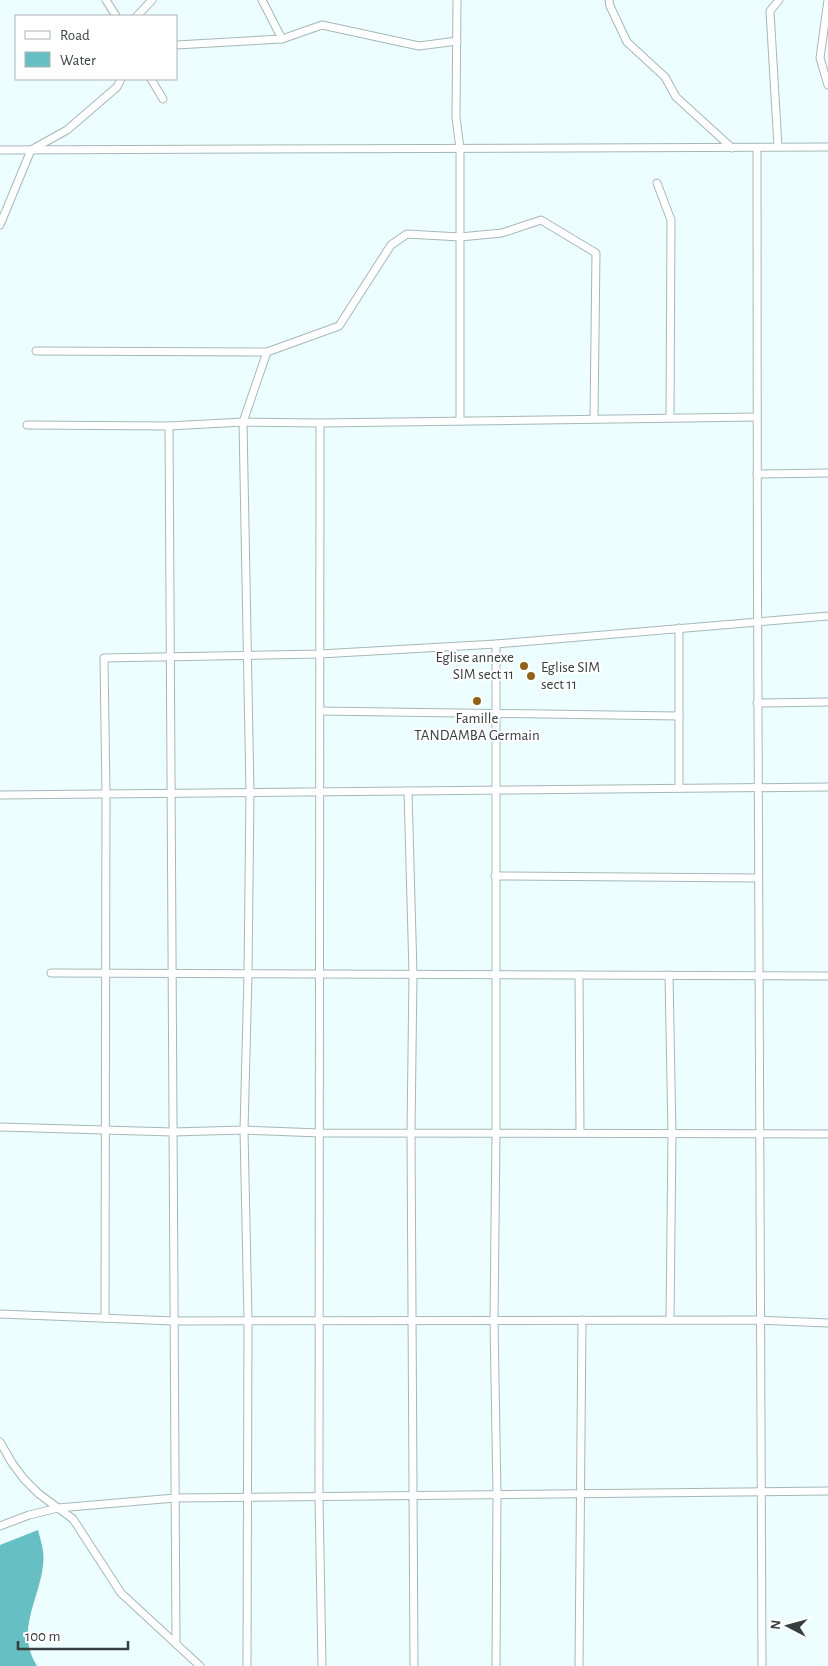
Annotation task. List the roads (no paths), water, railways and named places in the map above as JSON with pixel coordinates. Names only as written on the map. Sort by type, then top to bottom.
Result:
[{"type":"street","points":[[106,0],[115,15]]},
{"type":"street","points":[[138,15],[152,0]]},
{"type":"street","points":[[262,0],[282,39]]},
{"type":"street","points":[[457,0],[456,117],[460,149],[460,421]]},
{"type":"street","points":[[609,0],[627,42],[665,77],[676,97],[732,148]]},
{"type":"street","points":[[778,147],[770,10],[779,0]]},
{"type":"street","points":[[828,0],[820,58],[828,85]]},
{"type":"street","points":[[178,45],[282,39],[322,25],[419,46],[456,41]]},
{"type":"street","points":[[0,225],[30,150],[67,130],[117,87],[120,80]]},
{"type":"street","points":[[153,80],[163,99]]},
{"type":"street","points":[[0,150],[828,147]]},
{"type":"street","points":[[757,148],[757,1134],[762,1666]]},
{"type":"street","points":[[657,183],[671,220],[670,418]]},
{"type":"street","points":[[36,351],[267,352],[339,326],[391,245],[407,234],[460,237],[502,233],[542,220],[596,253],[594,419]]},
{"type":"street","points":[[247,1666],[248,1320],[244,1130],[250,792],[244,422],[267,352]]},
{"type":"street","points":[[26,425],[169,426],[244,422],[320,423],[757,417]]},
{"type":"street","points":[[320,423],[319,1497],[322,1666]]},
{"type":"street","points":[[169,426],[176,1644]]},
{"type":"street","points":[[757,474],[828,473]]},
{"type":"street","points":[[105,1318],[106,794],[104,658],[320,654],[496,644],[828,616]]},
{"type":"street","points":[[678,628],[679,788]]},
{"type":"street","points":[[496,644],[494,1320],[497,1495],[496,1666]]},
{"type":"street","points":[[757,703],[828,702]]},
{"type":"street","points":[[320,712],[679,716]]},
{"type":"street","points":[[0,795],[828,787]]},
{"type":"street","points":[[408,791],[413,974],[411,1133],[414,1666]]},
{"type":"street","points":[[495,876],[757,878]]},
{"type":"street","points":[[51,973],[828,976]]},
{"type":"street","points":[[579,975],[580,1133]]},
{"type":"street","points":[[669,975],[672,1134],[670,1320]]},
{"type":"street","points":[[0,1127],[173,1132],[244,1130],[320,1133],[828,1134]]},
{"type":"street","points":[[0,1314],[174,1321],[758,1320],[828,1323]]},
{"type":"street","points":[[579,1666],[582,1320]]},
{"type":"street","points":[[0,1442],[24,1479],[39,1494],[73,1519],[121,1593],[200,1666]]},
{"type":"street","points":[[0,1526],[29,1515],[58,1508],[176,1498],[828,1491]]},
{"type":"water","points":[[38,1530],[43,1561],[41,1578],[28,1628],[28,1641],[37,1666],[0,1666],[0,1545]]},
{"type":"place","name":"Eglise annexe SIM sect 11","points":[[524,666]]},
{"type":"place","name":"Eglise SIM sect 11","points":[[531,676]]},
{"type":"place","name":"Famille TANDAMBA Germain","points":[[477,701]]}]
